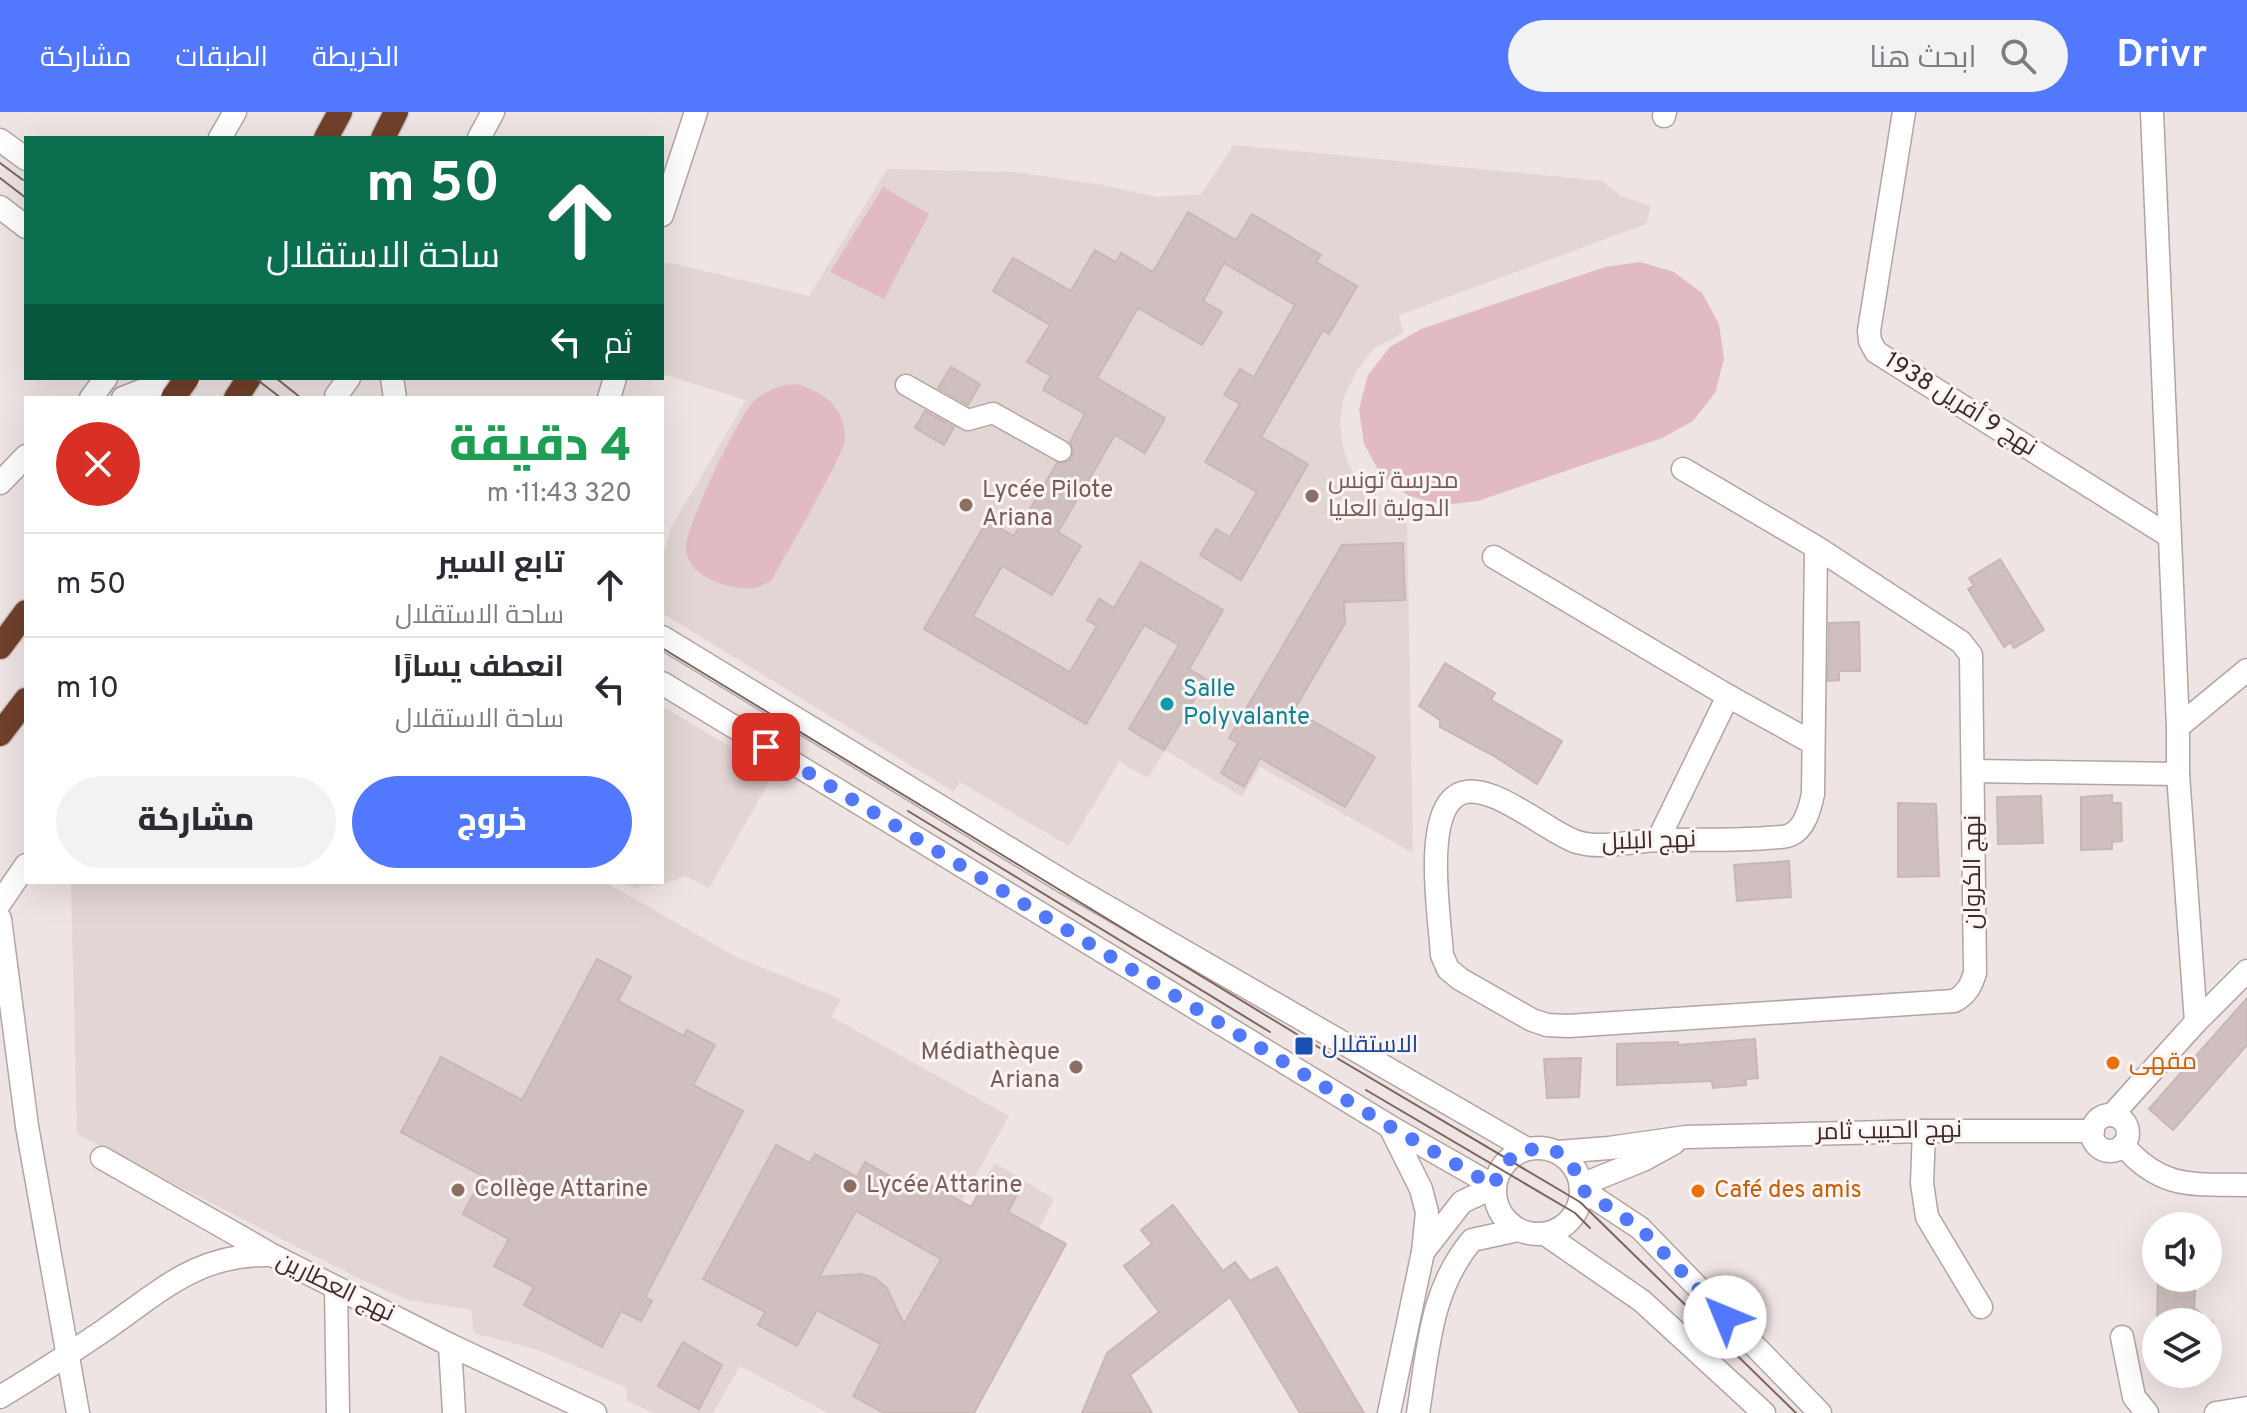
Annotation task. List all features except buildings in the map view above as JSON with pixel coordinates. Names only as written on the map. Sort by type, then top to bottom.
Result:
[{"type":"highway","points":[[326,136],[338,112]]},
{"type":"highway","points":[[384,136],[396,112]]},
{"type":"highway","points":[[166,390],[184,380]]},
{"type":"highway","points":[[0,647],[24,615]]},
{"type":"highway","points":[[0,734],[24,703]]},
{"type":"street","points":[[221,136],[235,112]]},
{"type":"street","points":[[480,136],[493,112]]},
{"type":"street","points":[[664,209],[696,112]]},
{"type":"street","name":"نهج 9 أفريل 1938","points":[[1904,112],[1869,331],[1876,352],[2169,536]]},
{"type":"street","points":[[2152,112],[2178,774],[2196,1022]]},
{"type":"street","points":[[0,140],[24,158]]},
{"type":"street","points":[[0,207],[24,225]]},
{"type":"street","points":[[906,385],[968,420],[993,413],[1061,451]]},
{"type":"street","points":[[134,396],[166,390]]},
{"type":"street","points":[[0,483],[24,458]]},
{"type":"street","name":"نهج الكروان","points":[[1532,1020],[1547,1025],[1583,1025],[1954,1001],[1963,997],[1975,973],[1971,655],[1961,642],[1816,547],[1683,469]]},
{"type":"street","name":"نهج البلبل","points":[[1532,1020],[1460,979],[1448,969],[1442,955],[1436,858],[1439,825],[1445,808],[1455,796],[1480,792],[1494,796],[1575,841],[1594,845],[1658,840],[1741,840],[1791,835],[1803,824],[1813,794],[1816,547]]},
{"type":"street","points":[[1494,557],[1813,743]]},
{"type":"street","points":[[664,638],[1066,883],[1527,1149],[1558,1152],[1573,1166],[1581,1187],[1575,1213],[1567,1223],[1545,1234],[1518,1230],[1499,1212],[1494,1186],[1499,1171],[1507,1160],[1527,1149]]},
{"type":"street","points":[[2178,727],[2247,670]]},
{"type":"street","points":[[664,684],[1389,1126],[1494,1186]]},
{"type":"street","points":[[1658,840],[1728,696]]},
{"type":"street","points":[[1973,771],[2178,774]]},
{"type":"street","points":[[0,903],[24,868]]},
{"type":"street","points":[[0,919],[27,1126],[78,1413]]},
{"type":"street","points":[[2112,1115],[2123,1120],[2128,1134],[2123,1145],[2113,1150],[2102,1148],[2094,1139],[2093,1131],[2098,1121],[2112,1115],[2247,971]]},
{"type":"street","points":[[1389,1126],[1421,1189],[1427,1212],[1423,1252],[1389,1413]]},
{"type":"street","points":[[1924,1131],[1922,1183],[1927,1217],[1981,1307]]},
{"type":"street","name":"نهج الحبيب ثامر","points":[[1558,1152],[1686,1137],[1924,1131],[2093,1131]]},
{"type":"street","name":"نهج الحبيب ثامر","points":[[1581,1187],[1686,1137]]},
{"type":"street","points":[[2123,1145],[2155,1174],[2184,1184],[2247,1185]]},
{"type":"street","points":[[102,1158],[272,1255]]},
{"type":"street","points":[[1423,1252],[1462,1202],[1494,1186]]},
{"type":"street","points":[[1581,1187],[1640,1228],[1820,1413]]},
{"type":"street","points":[[1418,1413],[1435,1310],[1447,1274],[1472,1240],[1518,1230]]},
{"type":"street","points":[[1545,1234],[1642,1301],[1764,1413]]},
{"type":"street","name":"نهج العطارين","points":[[0,1397],[68,1355],[171,1281],[213,1262],[243,1254],[272,1255],[588,1411]]},
{"type":"street","points":[[336,1288],[338,1413]]},
{"type":"street","points":[[2122,1337],[2134,1397],[2147,1413]]},
{"type":"street","points":[[450,1345],[454,1413]]},
{"type":"street","points":[[2216,1413],[2247,1408]]},
{"type":"shaded area","points":[[1234,145],[1602,181],[1621,196],[1651,206],[1646,224],[1399,315],[1403,333],[1373,349],[1358,369],[1344,397],[1340,420],[1348,463],[1373,501],[1407,522],[1413,853],[1260,767],[1242,797],[1165,750],[1148,778],[1119,762],[1069,846],[960,782],[954,792],[664,614],[664,552],[671,528],[746,400],[664,375],[666,262],[809,296],[887,169],[1015,172],[1103,185],[1157,197],[1201,194]]},
{"type":"shaded area","points":[[883,187],[929,214],[884,299],[830,272]]},
{"type":"shaded area","points":[[1640,262],[1674,272],[1702,293],[1719,324],[1724,359],[1715,393],[1693,421],[1662,438],[1478,501],[1443,505],[1409,496],[1381,475],[1364,444],[1359,409],[1368,375],[1390,347],[1421,329],[1605,267]]},
{"type":"shaded area","points":[[796,384],[824,396],[837,410],[844,428],[842,448],[771,581],[744,588],[711,580],[688,558],[686,548],[694,518],[727,446],[749,408],[756,399],[770,391]]},
{"type":"shaded area","points":[[664,707],[774,773],[709,888],[686,876],[664,884]]},
{"type":"shaded area","name":"Collège Attarine","points":[[71,884],[608,884],[738,958],[841,999],[832,1017],[1009,1116],[955,1213],[965,1218],[995,1163],[1054,1199],[1039,1229],[1066,1244],[974,1413],[828,1413],[740,1366],[713,1413],[654,1413],[627,1401],[627,1388],[535,1349],[474,1333],[471,1310],[408,1300],[360,1279],[77,1134]]},
{"type":"shaded area","points":[[624,884],[664,884],[635,888]]},
{"type":"tram line","points":[[0,163],[23,180]]},
{"type":"tram line","points":[[0,178],[24,196]]},
{"type":"tram line","points":[[258,380],[278,396]]},
{"type":"tram line","points":[[278,380],[298,396]]},
{"type":"tram line","points":[[664,649],[1308,1041],[1580,1202],[1796,1413]]},
{"type":"tram line","points":[[908,811],[1270,1032]]},
{"type":"tram line","points":[[1366,1090],[1575,1213],[1590,1228]]},
{"type":"place","name":"مدرسة تونس الدولية العليا","points":[[1312,496]]},
{"type":"place","name":"Lycée Pilote Ariana","points":[[966,505]]},
{"type":"place","name":"Salle Polyvalante","points":[[1167,704]]},
{"type":"place","name":"الاستقلال","points":[[1304,1046]]},
{"type":"place","name":"مقهى","points":[[2113,1063]]},
{"type":"place","name":"Médiathèque Ariana","points":[[1076,1067]]},
{"type":"place","name":"Lycée Attarine","points":[[850,1186]]},
{"type":"place","name":"Collège Attarine","points":[[458,1190]]},
{"type":"place","name":"Café des amis","points":[[1698,1191]]},
{"type":"route","points":[[766,747],[1389,1126],[1494,1186],[1499,1171],[1516,1153],[1527,1149],[1558,1152],[1573,1166],[1581,1189],[1640,1228],[1725,1317]]}]
